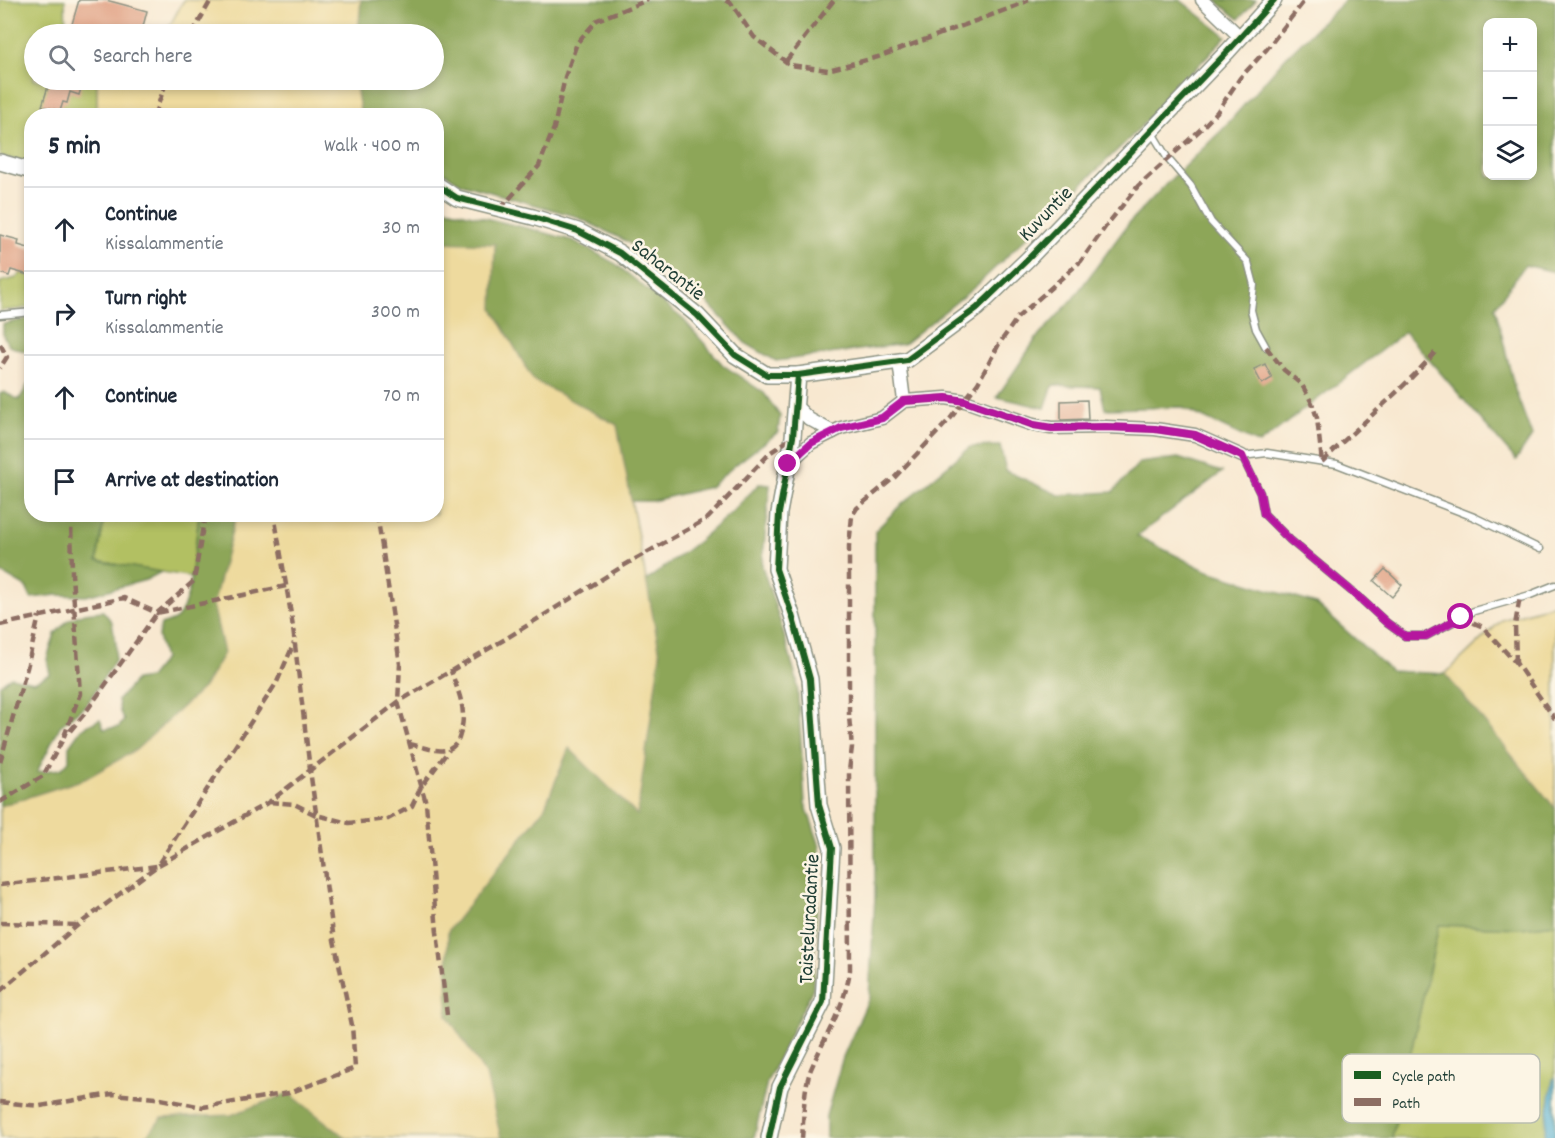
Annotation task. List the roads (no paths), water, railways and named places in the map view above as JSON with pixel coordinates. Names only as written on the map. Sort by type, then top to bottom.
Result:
[{"type":"street","points":[[1202,0],[1240,37]]},
{"type":"street","name":"Kuvuntie","points":[[798,375],[907,360],[977,308],[1151,131],[1274,0]]},
{"type":"street","points":[[0,162],[24,169]]},
{"type":"street","name":"Saharantie","points":[[444,189],[457,198],[578,231],[620,253],[697,315],[735,355],[767,375],[798,375]]},
{"type":"street","points":[[898,361],[904,401]]},
{"type":"street","name":"Taisteluradantie","points":[[769,1138],[780,1087],[823,1002],[832,848],[819,805],[810,679],[776,569],[779,513],[793,437],[798,375]]},
{"type":"street","points":[[788,464],[811,443],[841,428],[882,418],[904,401],[946,398],[965,401],[1034,425],[1052,428],[1155,429],[1195,435],[1242,456]]},
{"type":"street","points":[[795,405],[809,419],[833,432]]},
{"type":"lane","points":[[1151,131],[1168,159],[1191,186],[1211,222],[1248,262],[1254,285],[1251,310],[1256,329],[1266,347]]},
{"type":"lane","points":[[0,315],[24,313]]},
{"type":"lane","points":[[1540,549],[1474,517],[1337,464],[1267,453],[1242,456],[1260,493],[1264,514],[1290,540],[1405,636],[1426,636],[1474,611],[1530,595],[1555,585]]},
{"type":"water","points":[[1555,1078],[1555,1138],[1544,1138],[1553,1079]]}]
